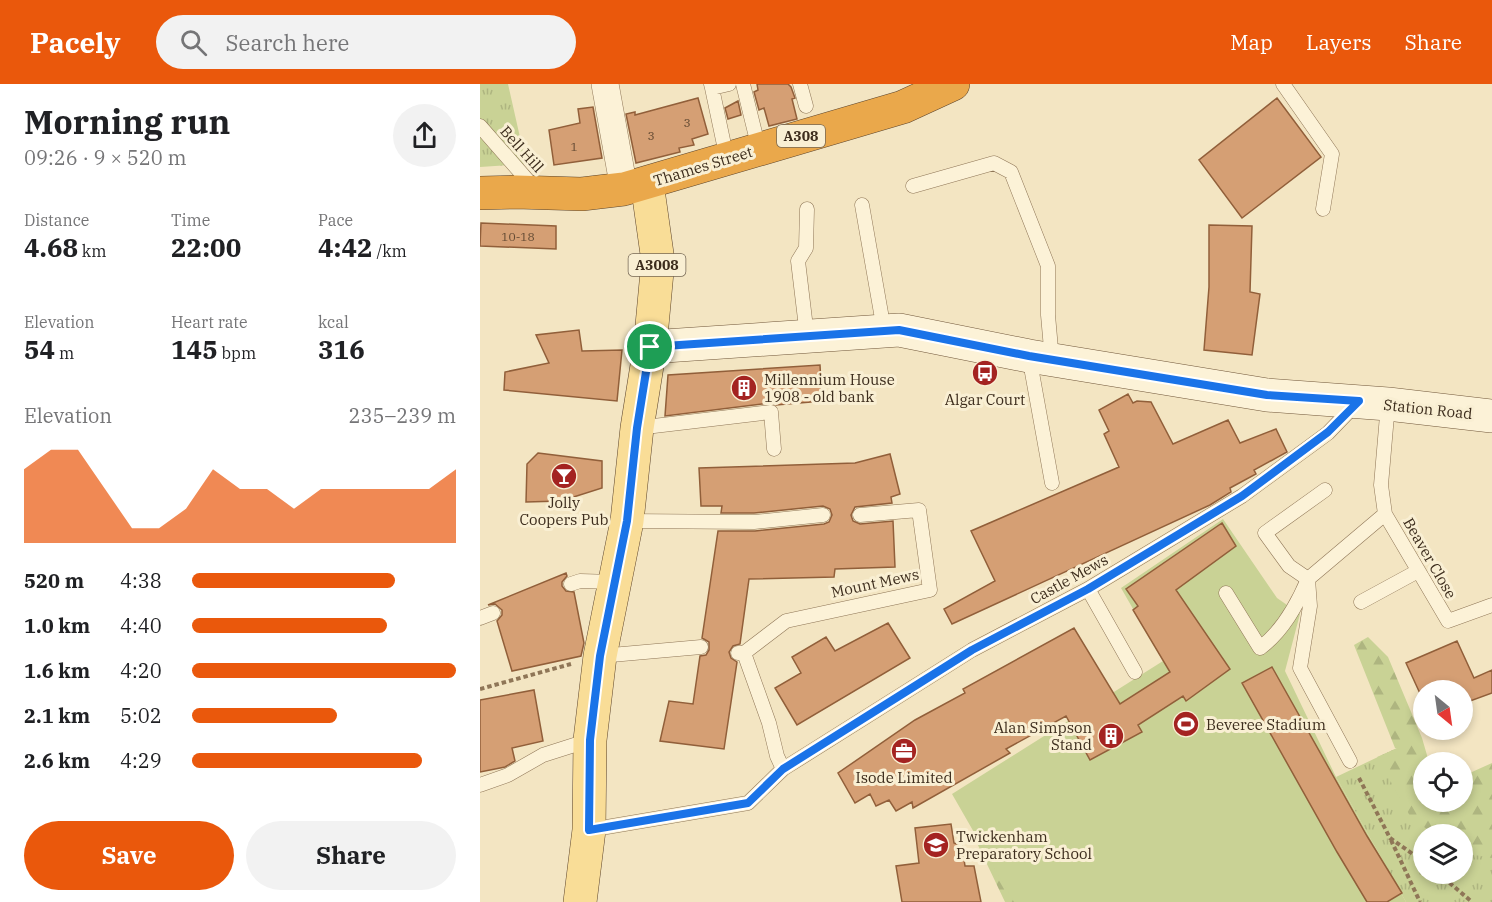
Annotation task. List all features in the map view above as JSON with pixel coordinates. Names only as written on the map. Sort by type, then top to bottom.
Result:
[{"type":"highway","name":"Thames Street","points":[[480,193],[582,194],[636,186],[903,107],[953,84]]},
{"type":"main road","name":"A3008","points":[[580,902],[589,830],[590,740],[600,656],[627,521],[637,428],[650,347],[658,261],[636,186]]},
{"type":"street","points":[[605,84],[636,186]]},
{"type":"street","name":"Station Road","points":[[650,347],[899,330],[1041,358],[1267,395],[1373,403],[1492,416]]},
{"type":"lane","points":[[727,159],[711,86],[729,84]]},
{"type":"lane","points":[[743,84],[759,149]]},
{"type":"lane","points":[[800,84],[806,106]]},
{"type":"lane","points":[[1283,84],[1332,154],[1323,209]]},
{"type":"lane","name":"Bell Hill","points":[[480,126],[540,194]]},
{"type":"lane","points":[[913,186],[994,163],[1011,172],[1048,266],[1048,315],[1041,358],[1052,483]]},
{"type":"lane","points":[[862,205],[884,330]]},
{"type":"lane","points":[[807,209],[806,248],[798,261],[807,336]]},
{"type":"lane","name":"Beaver Close","points":[[1373,403],[1385,514],[1418,571],[1448,621],[1492,605]]},
{"type":"lane","name":"Castle Mews","points":[[589,830],[748,803],[783,769],[972,650],[1088,589],[1242,496],[1328,432],[1373,403]]},
{"type":"lane","points":[[637,428],[771,412],[774,449]]},
{"type":"lane","points":[[1308,579],[1289,566],[1265,533],[1325,490]]},
{"type":"lane","name":"Mount Mews","points":[[783,769],[777,756],[769,723],[741,653],[786,621],[930,590],[919,510],[860,515]]},
{"type":"lane","points":[[1226,592],[1260,648],[1269,641],[1295,608],[1308,579],[1385,514]]},
{"type":"lane","points":[[627,521],[754,522],[823,515]]},
{"type":"lane","points":[[1361,602],[1418,571]]},
{"type":"lane","points":[[1308,579],[1310,606],[1300,668],[1350,761]]},
{"type":"lane","points":[[571,584],[580,581],[614,582]]},
{"type":"lane","points":[[1088,589],[1135,672]]},
{"type":"lane","points":[[600,656],[701,647]]},
{"type":"lane","points":[[480,785],[508,776],[543,756],[590,740]]},
{"type":"path","points":[[480,688],[600,656]]},
{"type":"path","points":[[1350,761],[1420,902]]},
{"type":"path","points":[[1390,838],[1413,854]]},
{"type":"path","points":[[1451,884],[1472,902]]},
{"type":"green space","points":[[480,84],[508,84],[526,164],[480,167]]},
{"type":"green space","name":"Beveree Stadium","points":[[1223,519],[1277,598],[1300,614],[1285,671],[1336,777],[1406,902],[1014,902],[952,794],[1163,661],[1121,588]]},
{"type":"green space","points":[[1368,637],[1388,657],[1413,717],[1413,740],[1423,740],[1426,752],[1413,752],[1413,812],[1473,812],[1473,772],[1492,763],[1492,858],[1473,855],[1473,824],[1420,824],[1410,816],[1377,757],[1398,748],[1395,748],[1354,645]]},
{"type":"green space","points":[[1401,746],[1413,775],[1413,812],[1473,812],[1473,791],[1492,775],[1492,902],[1406,902],[1336,777]]},
{"type":"green space","points":[[976,841],[1001,843],[1036,902],[1005,902]]},
{"type":"building","points":[[757,84],[788,84],[795,98],[792,99],[797,119],[769,126],[764,108],[759,110],[754,92],[758,90]]},
{"type":"building","points":[[698,98],[708,134],[692,139],[694,145],[679,148],[680,152],[636,163],[626,114],[635,112],[635,115]]},
{"type":"building","points":[[1277,98],[1321,157],[1242,218],[1199,160]]},
{"type":"building","points":[[738,101],[741,115],[728,119],[725,108]]},
{"type":"building","points":[[593,107],[602,158],[554,165],[549,130],[580,123],[578,109]]},
{"type":"building","points":[[481,223],[556,226],[556,249],[480,246]]},
{"type":"building","points":[[1209,225],[1252,226],[1250,292],[1260,294],[1252,355],[1204,350],[1209,287]]},
{"type":"building","points":[[579,330],[582,351],[622,350],[617,401],[504,390],[505,372],[549,363],[536,335]]},
{"type":"building","name":"Millennium House 1908 - old bank","points":[[820,365],[822,401],[776,405],[770,403],[665,416],[668,375]]},
{"type":"building","points":[[1128,394],[1133,403],[1151,402],[1173,444],[1228,420],[1240,443],[1276,429],[1287,452],[1254,470],[1256,474],[1230,488],[1231,492],[1210,505],[952,624],[944,609],[995,581],[971,531],[1119,467],[1104,434],[1109,431],[1099,410]]},
{"type":"building","name":"Jolly Coopers Pub","points":[[538,453],[602,461],[602,488],[561,501],[526,502],[527,464]]},
{"type":"building","points":[[890,454],[900,494],[891,497],[892,503],[855,507],[851,515],[853,521],[860,524],[893,521],[895,567],[835,569],[834,577],[749,579],[740,644],[733,646],[729,652],[731,658],[737,662],[724,749],[660,741],[669,701],[693,704],[700,656],[706,655],[709,650],[709,642],[702,638],[718,531],[755,531],[824,524],[829,522],[832,515],[830,509],[823,506],[754,513],[721,513],[722,506],[701,506],[699,468],[855,463]]},
{"type":"building","points":[[1222,523],[1236,546],[1176,590],[1230,669],[1186,701],[1183,696],[1138,725],[1142,732],[1090,760],[1066,716],[1006,749],[1010,753],[913,808],[912,802],[896,811],[889,800],[876,806],[870,794],[855,803],[838,773],[915,720],[965,693],[963,689],[1074,628],[1120,704],[1170,672],[1133,610],[1138,606],[1126,589]]},
{"type":"building","points":[[566,573],[567,576],[562,586],[566,591],[574,592],[584,643],[581,656],[512,671],[497,621],[502,615],[502,610],[495,604],[488,605]]},
{"type":"building","points":[[888,623],[910,658],[797,725],[775,688],[801,673],[792,657],[826,637],[835,651]]},
{"type":"building","points":[[1457,641],[1474,678],[1492,670],[1492,693],[1473,700],[1473,680],[1414,680],[1406,663]]},
{"type":"building","points":[[1272,667],[1367,836],[1402,893],[1387,902],[1367,902],[1242,683]]},
{"type":"building","points":[[534,690],[543,741],[512,748],[515,761],[505,767],[480,772],[480,700]]},
{"type":"building","points":[[951,824],[954,843],[962,846],[965,866],[974,866],[981,902],[902,902],[896,866],[919,863],[915,828]]},
{"type":"place","name":"Algar Court","points":[[985,373]]},
{"type":"place","name":"Millennium House 1908 - old bank","points":[[744,388]]},
{"type":"place","name":"Jolly Coopers Pub","points":[[564,476]]},
{"type":"place","name":"Beveree Stadium","points":[[1186,724]]},
{"type":"place","name":"Alan Simpson Stand","points":[[1111,736]]},
{"type":"place","name":"Isode Limited","points":[[904,751]]},
{"type":"place","name":"Twickenham Preparatory School","points":[[936,845]]},
{"type":"route","points":[[899,330],[1029,356],[1267,395],[1359,401],[1328,432],[1242,496],[1088,589],[972,650],[783,769],[748,803],[589,830],[590,740],[600,656],[627,521],[637,428],[650,347],[899,330]]}]
